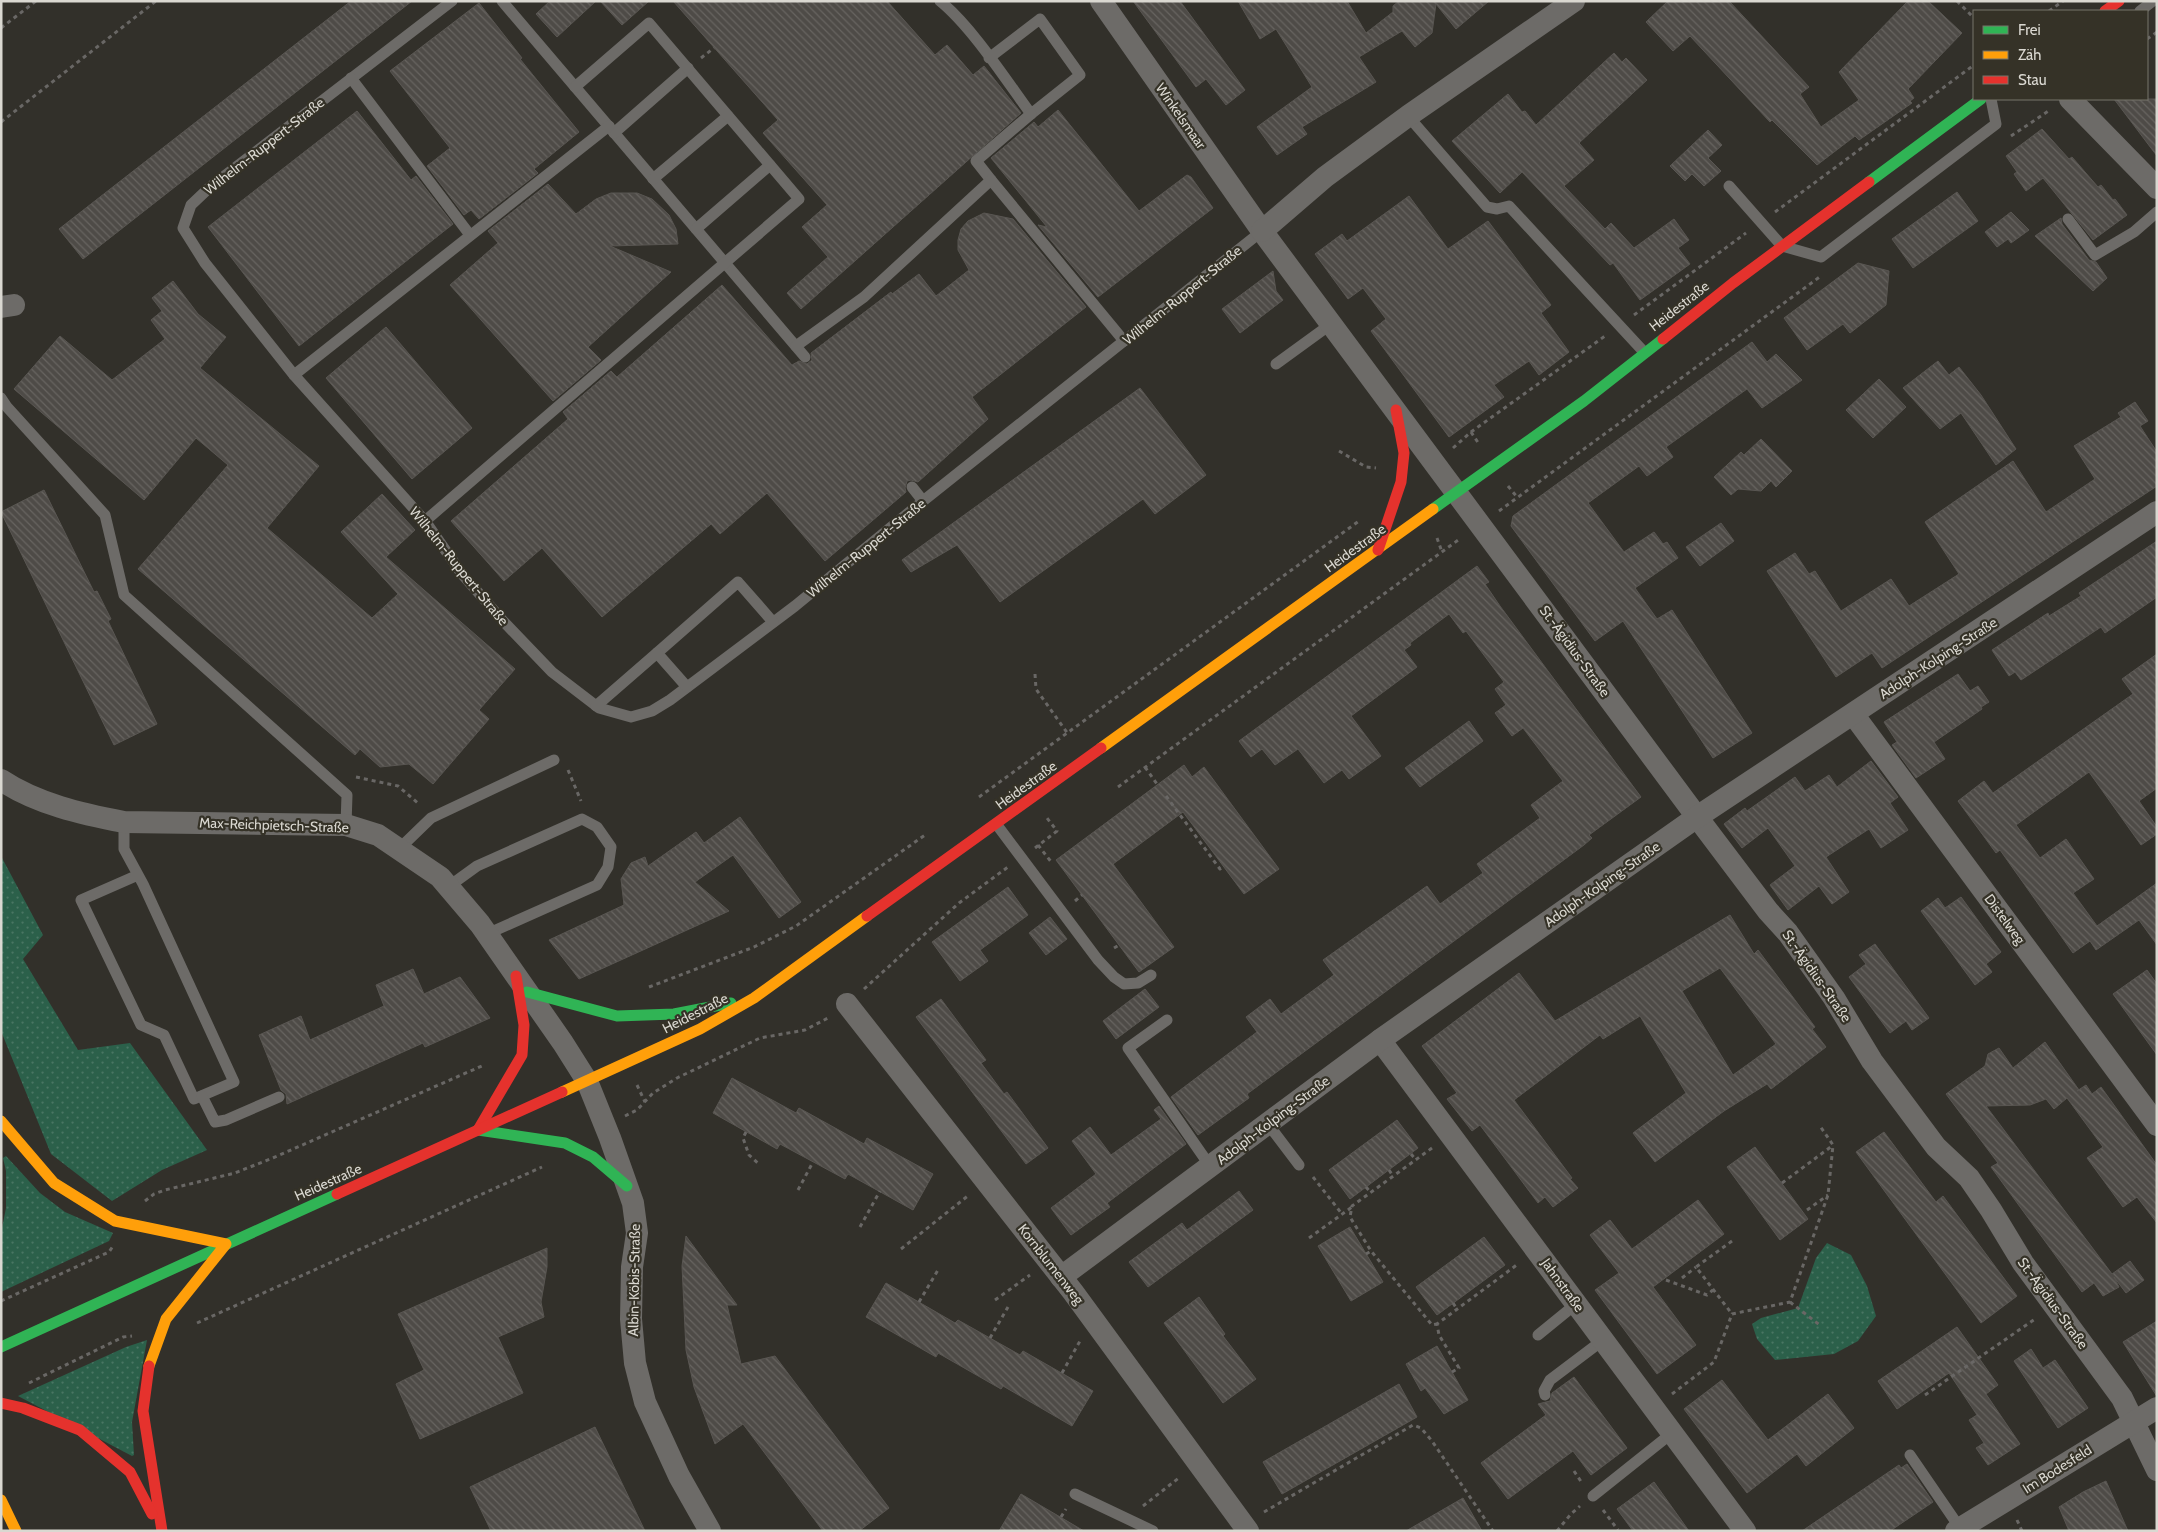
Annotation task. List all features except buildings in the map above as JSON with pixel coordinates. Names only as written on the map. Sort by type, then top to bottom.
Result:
[{"type":"main road","points":[[2106,10],[2119,1]]},
{"type":"main road","name":"Heidestraße","points":[[1,1347],[700,1029],[754,998],[1584,401],[1644,352],[1782,246],[1980,100]]},
{"type":"main road","points":[[1378,550],[1401,482],[1404,453],[1396,410]]},
{"type":"main road","points":[[627,1186],[594,1157],[571,1146],[550,1140],[478,1130],[522,1055],[524,1014],[521,984],[617,1016],[674,1014],[754,998]]},
{"type":"main road","points":[[1,1121],[54,1183],[115,1221],[226,1244],[166,1319],[150,1361],[143,1411],[161,1531]]},
{"type":"main road","points":[[1,1403],[23,1408],[80,1430],[130,1472],[161,1531]]},
{"type":"main road","points":[[1,1500],[16,1531]]},
{"type":"street","name":"Winkelsmaar","points":[[1101,1],[1262,231]]},
{"type":"street","name":"Wilhelm-Ruppert-Straße","points":[[1262,231],[1325,177],[1408,116],[1574,1]]},
{"type":"street","points":[[2061,104],[2155,183]]},
{"type":"street","points":[[1262,231],[1436,462],[1457,493]]},
{"type":"street","name":"St.-Ägidius-Straße","points":[[1457,493],[1697,817],[1768,911],[1788,932],[1834,998],[1872,1061],[1936,1147],[1969,1178],[2054,1306],[2073,1329],[2122,1398],[2135,1421],[2157,1470]]},
{"type":"street","name":"Adolph-Kolping-Straße","points":[[1055,1269],[1210,1166],[1380,1040],[1697,817],[2157,512]]},
{"type":"street","name":"Distelweg","points":[[1853,714],[2157,1125]]},
{"type":"street","name":"Max-Reichpietsch-Straße","points":[[1,780],[21,793],[89,815],[124,822],[346,826],[378,834],[440,877],[487,934],[563,1043],[587,1081]]},
{"type":"street","name":"Kornblumenweg","points":[[847,1004],[1055,1269],[1245,1527]]},
{"type":"street","name":"Jahnstraße","points":[[1380,1040],[1745,1531]]},
{"type":"street","name":"Albin-Köbis-Straße","points":[[587,1081],[633,1203],[637,1233],[631,1292],[631,1319],[635,1363],[645,1402],[679,1476],[710,1531]]},
{"type":"street","name":"Im Bodesfeld","points":[[1958,1530],[2157,1408]]},
{"type":"lane","name":"Wilhelm-Ruppert-Straße","points":[[452,1],[210,187],[191,205],[184,228],[205,263],[294,375],[425,521],[462,574],[504,622],[552,672],[596,706],[631,717],[652,710],[687,687],[773,622],[1262,231]]},
{"type":"lane","points":[[502,1],[805,357]]},
{"type":"lane","points":[[2141,10],[2153,1]]},
{"type":"lane","points":[[949,4],[1031,114]]},
{"type":"lane","points":[[989,58],[1040,19],[1080,75],[976,161],[1124,341]]},
{"type":"lane","points":[[425,521],[799,199],[649,23],[575,87]]},
{"type":"lane","points":[[294,375],[470,235],[612,130],[688,68]]},
{"type":"lane","points":[[351,78],[470,235]]},
{"type":"lane","points":[[1729,186],[1782,246],[1821,257],[1996,124],[1991,100]]},
{"type":"lane","points":[[653,179],[728,116]]},
{"type":"lane","points":[[1408,116],[1487,207],[1497,209],[1509,206],[1644,352]]},
{"type":"lane","points":[[696,229],[770,166]]},
{"type":"lane","points":[[796,346],[864,297],[991,180]]},
{"type":"lane","points":[[2068,219],[2095,255],[2134,232],[2157,212]]},
{"type":"lane","points":[[1276,364],[1331,324]]},
{"type":"lane","points":[[1,398],[105,515],[124,595],[347,795],[346,826]]},
{"type":"lane","points":[[912,487],[923,501]]},
{"type":"lane","points":[[596,706],[738,582],[773,622]]},
{"type":"lane","points":[[657,652],[687,687]]},
{"type":"lane","points":[[400,848],[431,818],[554,760]]},
{"type":"lane","points":[[448,887],[477,866],[582,819],[597,827],[611,848],[608,867],[597,884],[487,934]]},
{"type":"lane","points":[[124,822],[124,849],[138,875],[234,1082],[194,1099],[164,1035],[141,1025],[81,900],[138,875]]},
{"type":"lane","points":[[997,825],[1114,977],[1124,984],[1138,983],[1151,976]]},
{"type":"lane","points":[[1167,1020],[1128,1048],[1210,1166]]},
{"type":"lane","points":[[202,1096],[214,1122],[226,1120],[279,1097]]},
{"type":"lane","points":[[1268,1124],[1299,1165]]},
{"type":"lane","points":[[1538,1335],[1576,1304]]},
{"type":"lane","points":[[1546,1395],[1544,1391],[1550,1380],[1603,1340]]},
{"type":"lane","points":[[1593,1496],[1672,1433]]},
{"type":"lane","points":[[1910,1455],[1958,1530]]},
{"type":"lane","points":[[1075,1494],[1153,1531]]},
{"type":"path","points":[[1,28],[36,1]]},
{"type":"path","points":[[1,122],[156,1]]},
{"type":"path","points":[[1957,1],[1973,17]]},
{"type":"path","points":[[2050,10],[2063,1]]},
{"type":"path","points":[[1436,462],[1471,432],[1762,222],[1973,66]]},
{"type":"path","points":[[2010,137],[2061,104]]},
{"type":"path","points":[[1118,786],[1822,275]]},
{"type":"path","points":[[978,798],[1362,519]]},
{"type":"path","points":[[1035,674],[1036,689],[1068,734]]},
{"type":"path","points":[[554,760],[564,764],[569,772],[585,810],[582,819]]},
{"type":"path","points":[[1145,767],[1158,784]]},
{"type":"path","points":[[342,790],[355,776],[398,786],[412,796],[431,818]]},
{"type":"path","points":[[1166,796],[1186,819],[1220,869],[1224,866]]},
{"type":"path","points":[[605,1125],[637,1110],[653,1093],[677,1078],[760,1038],[805,1030],[818,1024],[847,1004],[959,903],[1057,831]]},
{"type":"path","points":[[640,991],[754,947],[796,926],[925,835]]},
{"type":"path","points":[[1038,846],[1052,863]]},
{"type":"path","points":[[1077,899],[1082,895]]},
{"type":"path","points":[[1114,948],[1119,945]]},
{"type":"path","points":[[1,1300],[109,1252],[131,1225],[138,1208],[154,1194],[235,1173],[438,1084],[500,1059],[522,1055]]},
{"type":"path","points":[[1790,1302],[1828,1195],[1833,1145],[1820,1126]]},
{"type":"path","points":[[746,1132],[742,1138],[749,1155],[760,1165]]},
{"type":"path","points":[[1309,1238],[1450,1134]]},
{"type":"path","points":[[1782,1183],[1833,1145]]},
{"type":"path","points":[[26,1384],[123,1337],[195,1324],[486,1194],[554,1161],[571,1146]]},
{"type":"path","points":[[1411,1154],[1416,1160]]},
{"type":"path","points":[[798,1190],[813,1162]]},
{"type":"path","points":[[1299,1165],[1305,1167],[1342,1214]]},
{"type":"path","points":[[1389,1170],[1393,1176]]},
{"type":"path","points":[[901,1249],[986,1182]]},
{"type":"path","points":[[1366,1186],[1371,1193]]},
{"type":"path","points":[[860,1227],[880,1191]]},
{"type":"path","points":[[1807,1210],[1828,1195]]},
{"type":"path","points":[[1352,1206],[1350,1217],[1371,1251],[1432,1325],[1438,1324],[1536,1250]]},
{"type":"path","points":[[1682,1278],[1732,1241]]},
{"type":"path","points":[[1366,1254],[1371,1251]]},
{"type":"path","points":[[1696,1267],[1732,1314]]},
{"type":"path","points":[[996,1300],[1055,1269]]},
{"type":"path","points":[[919,1302],[938,1270]]},
{"type":"path","points":[[1498,1270],[1502,1276]]},
{"type":"path","points":[[1666,1280],[1707,1295],[1712,1290]]},
{"type":"path","points":[[1476,1287],[1480,1292]]},
{"type":"path","points":[[1732,1314],[1790,1302],[1821,1326]]},
{"type":"path","points":[[1453,1303],[1457,1309]]},
{"type":"path","points":[[1925,1395],[2054,1306]]},
{"type":"path","points":[[990,1338],[1008,1307]]},
{"type":"path","points":[[1654,1408],[1714,1362],[1732,1314]]},
{"type":"path","points":[[1062,1374],[1093,1319]]},
{"type":"path","points":[[1438,1324],[1439,1335],[1459,1368],[1452,1372]]},
{"type":"path","points":[[1936,1382],[1938,1386]]},
{"type":"path","points":[[1245,1527],[1413,1425],[1421,1428],[1432,1441],[1492,1530]]},
{"type":"path","points":[[1127,1518],[1198,1463]]},
{"type":"path","points":[[1557,1531],[1571,1514],[1593,1496]]},
{"type":"green space","points":[[1,856],[43,935],[23,959],[78,1050],[130,1043],[207,1150],[162,1170],[112,1201],[51,1154],[1,1031]]},
{"type":"green space","points":[[6,1156],[40,1193],[65,1212],[113,1233],[109,1241],[1,1292],[1,1233],[6,1208],[6,1171],[3,1158]]},
{"type":"green space","points":[[1827,1243],[1851,1255],[1867,1286],[1876,1316],[1858,1341],[1834,1354],[1775,1360],[1757,1339],[1752,1324],[1761,1318],[1798,1308],[1816,1258]]},
{"type":"green space","points":[[147,1340],[132,1422],[134,1455],[132,1456],[18,1396],[126,1347]]},
{"type":"traffic: fast","points":[[1869,182],[1980,100]]},
{"type":"traffic: fast","points":[[1433,509],[1584,401],[1663,339]]},
{"type":"traffic: fast","points":[[527,992],[617,1016],[674,1014],[731,1003]]},
{"type":"traffic: fast","points":[[478,1130],[565,1143],[593,1157],[627,1186]]},
{"type":"traffic: fast","points":[[1,1347],[337,1194]]},
{"type":"traffic: slow","points":[[1101,748],[1433,509]]},
{"type":"traffic: slow","points":[[562,1092],[700,1029],[754,998],[867,916]]},
{"type":"traffic: slow","points":[[1,1121],[54,1183],[115,1221],[226,1244],[166,1319],[149,1366]]},
{"type":"traffic: slow","points":[[1,1500],[16,1531]]},
{"type":"traffic: jam","points":[[2106,10],[2119,1]]},
{"type":"traffic: jam","points":[[1663,339],[1733,283],[1869,182]]},
{"type":"traffic: jam","points":[[1378,550],[1401,482],[1404,453],[1396,410]]},
{"type":"traffic: jam","points":[[867,916],[1101,748]]},
{"type":"traffic: jam","points":[[478,1130],[522,1055],[524,1025],[516,976]]},
{"type":"traffic: jam","points":[[337,1194],[562,1092]]},
{"type":"traffic: jam","points":[[149,1366],[143,1411],[162,1531]]},
{"type":"traffic: jam","points":[[1,1403],[23,1408],[80,1430],[130,1472],[152,1514]]}]
